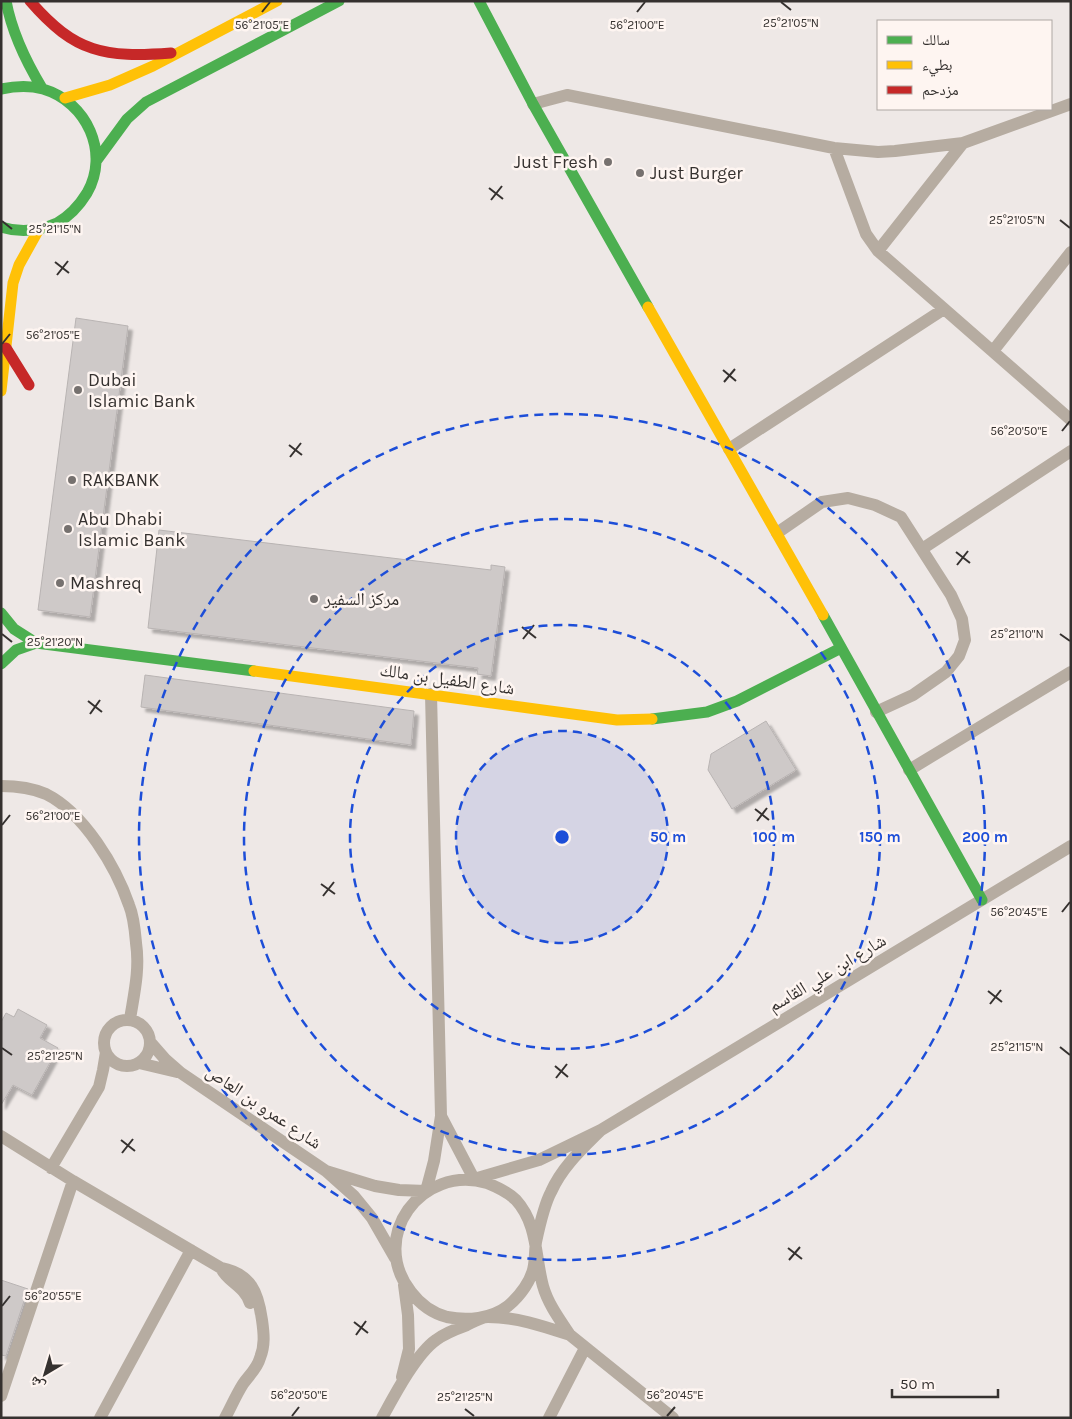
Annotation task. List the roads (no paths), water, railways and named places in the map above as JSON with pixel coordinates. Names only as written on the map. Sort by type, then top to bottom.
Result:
[{"type":"main road","points":[[6,1],[8,13],[25,61],[42,88]]},
{"type":"main road","points":[[30,1],[41,15],[67,37],[87,48],[108,54],[128,56],[179,53]]},
{"type":"main road","points":[[65,98],[110,85],[179,53],[277,1]]},
{"type":"main road","points":[[97,160],[127,119],[146,102],[339,1]]},
{"type":"main road","points":[[479,1],[533,104],[730,449],[982,900]]},
{"type":"main road","points":[[1,89],[23,86],[42,88],[65,98],[82,115],[93,137],[97,160],[94,180],[86,197],[73,212],[57,223],[39,229],[22,231],[1,227]]},
{"type":"main road","points":[[1,391],[13,283],[19,265],[39,229]]},
{"type":"main road","points":[[6,348],[29,385]]},
{"type":"main road","points":[[1,613],[14,629],[36,643]]},
{"type":"main road","points":[[1,664],[16,650],[36,643]]},
{"type":"main road","name":"شارع الطفيل بن مالك","points":[[36,643],[617,720],[663,719],[706,712],[737,701],[841,648]]},
{"type":"street","points":[[533,104],[567,95],[834,148],[886,152],[963,142],[1071,104]]},
{"type":"street","points":[[878,251],[963,142]]},
{"type":"street","points":[[834,148],[866,234],[878,251],[1071,420]]},
{"type":"street","points":[[992,351],[1071,252]]},
{"type":"street","points":[[730,449],[944,309]]},
{"type":"street","points":[[922,549],[1071,451]]},
{"type":"street","points":[[777,533],[822,502],[848,498],[875,505],[901,518],[950,595],[962,619],[966,640],[959,656],[946,672],[913,695],[876,712]]},
{"type":"street","points":[[909,770],[1071,672]]},
{"type":"street","points":[[426,1191],[434,1161],[441,1116],[431,694]]},
{"type":"street","points":[[5,783],[32,789],[47,795],[72,814],[92,836],[111,865],[130,907],[137,944],[137,973],[130,1019]]},
{"type":"street","name":"شارع ابن علي القاسم","points":[[474,1180],[538,1160],[600,1130],[1071,846]]},
{"type":"street","points":[[51,1168],[99,1086],[104,1070],[106,1052],[104,1042],[106,1033],[110,1027],[122,1019],[130,1019],[143,1024],[150,1036],[150,1051],[145,1058],[113,1075],[99,1086]]},
{"type":"street","name":"شارع عمرو بن العاص","points":[[151,1043],[165,1060],[181,1073],[326,1171],[354,1196],[372,1218],[396,1259]]},
{"type":"street","points":[[106,1052],[115,1063],[134,1065]]},
{"type":"street","name":"شارع عمرو بن العاص","points":[[134,1065],[160,1067],[181,1073]]},
{"type":"street","points":[[441,1116],[474,1180]]},
{"type":"street","name":"شارع ابن علي القاسم","points":[[536,1243],[550,1193],[569,1163],[600,1130]]},
{"type":"street","points":[[1,1136],[73,1182],[221,1268],[225,1275],[244,1291],[252,1307],[256,1339],[244,1382],[225,1418]]},
{"type":"street","name":"شارع عمرو بن العاص","points":[[326,1171],[375,1186],[399,1190],[426,1191]]},
{"type":"street","points":[[400,1384],[409,1349],[408,1315],[403,1283],[396,1259],[396,1240],[401,1221],[412,1204],[426,1191],[441,1184],[457,1180],[474,1180],[497,1186],[516,1200],[529,1220],[536,1243],[543,1285],[548,1301],[570,1335],[673,1418]]},
{"type":"street","points":[[1,1396],[73,1182]]},
{"type":"street","points":[[382,1418],[400,1384],[435,1340],[452,1330],[508,1306],[524,1289],[534,1267],[536,1243]]},
{"type":"street","points":[[100,1418],[191,1250]]},
{"type":"street","points":[[403,1283],[418,1302],[438,1314],[462,1320],[486,1317],[536,1323],[570,1335]]},
{"type":"street","points":[[549,1418],[585,1348]]},
{"type":"place","name":"Just Fresh","points":[[608,162]]},
{"type":"place","name":"Just Burger","points":[[640,173]]},
{"type":"place","name":"Dubai Islamic Bank","points":[[78,390]]},
{"type":"place","name":"RAKBANK","points":[[72,480]]},
{"type":"place","name":"Abu Dhabi Islamic Bank","points":[[68,529]]},
{"type":"place","name":"Mashreq","points":[[60,583]]},
{"type":"place","name":"مركز السفير","points":[[314,599]]}]
